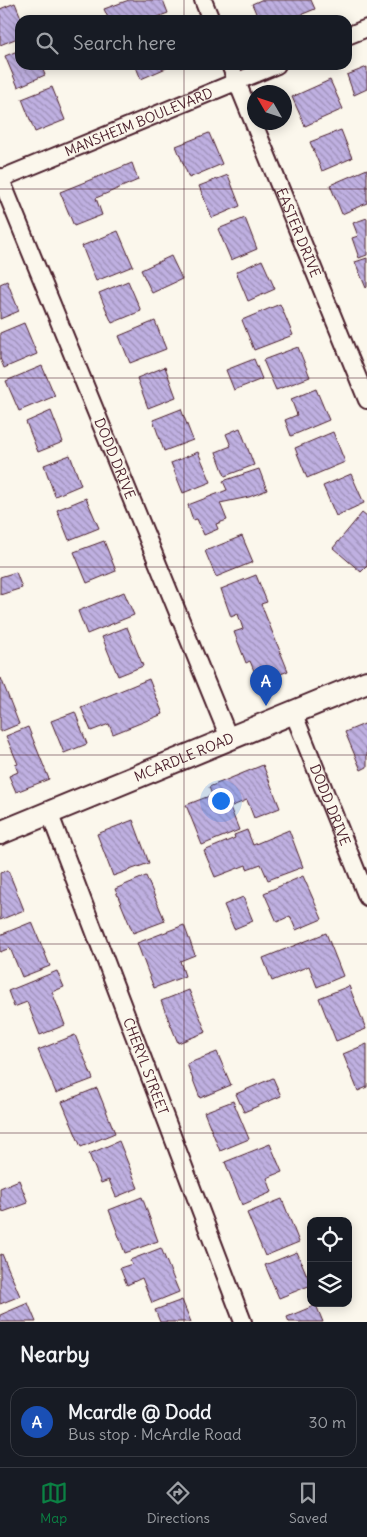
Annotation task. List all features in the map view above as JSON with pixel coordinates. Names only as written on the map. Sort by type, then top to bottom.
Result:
[{"type":"main road","name":"MCARDLE ROAD","points":[[0,833],[367,682]]},
{"type":"street","points":[[203,0],[209,15]]},
{"type":"street","points":[[352,34],[367,28]]},
{"type":"street","name":"EASTER DRIVE","points":[[232,70],[367,400]]},
{"type":"street","name":"MANSHEIM BOULEVARD","points":[[0,178],[265,70]]},
{"type":"street","name":"DODD DRIVE","points":[[0,178],[229,738]]},
{"type":"street","name":"DODD DRIVE","points":[[293,712],[367,897]]},
{"type":"street","name":"CHERYL STREET","points":[[49,812],[243,1322]]},
{"type":"building","points":[[129,0],[163,0],[168,13],[163,15],[107,15],[104,9]]},
{"type":"building","points":[[261,0],[311,0],[315,9],[300,15],[257,15],[252,4]]},
{"type":"building","points":[[15,3],[20,15],[15,15],[15,39],[0,45],[0,9]]},
{"type":"building","points":[[15,52],[15,70],[43,70],[45,75],[18,87],[5,56]]},
{"type":"building","points":[[367,67],[367,89],[354,95],[347,75]]},
{"type":"building","points":[[137,70],[162,70],[141,79]]},
{"type":"building","points":[[330,80],[343,109],[305,126],[292,97]]},
{"type":"building","points":[[52,87],[65,120],[35,132],[22,99]]},
{"type":"building","points":[[341,130],[352,158],[322,171],[310,142]]},
{"type":"building","points":[[209,133],[222,164],[189,178],[176,146]]},
{"type":"building","points":[[132,163],[138,180],[96,198],[102,215],[74,226],[60,192]]},
{"type":"building","points":[[367,169],[367,203],[342,214],[330,185]]},
{"type":"building","points":[[228,175],[240,206],[212,218],[199,186]]},
{"type":"building","points":[[245,218],[257,249],[231,260],[218,229]]},
{"type":"building","points":[[367,218],[367,255],[359,258],[352,238],[358,236],[353,223]]},
{"type":"building","points":[[118,231],[133,266],[96,281],[82,246]]},
{"type":"building","points":[[171,256],[182,279],[152,293],[141,270]]},
{"type":"building","points":[[367,258],[367,287],[366,288],[355,262]]},
{"type":"building","points":[[262,260],[275,289],[248,301],[236,272]]},
{"type":"building","points":[[7,281],[19,311],[0,319],[0,284]]},
{"type":"building","points":[[128,281],[141,311],[112,323],[99,293]]},
{"type":"building","points":[[280,304],[293,335],[254,350],[242,320]]},
{"type":"building","points":[[155,321],[166,349],[130,363],[119,336]]},
{"type":"building","points":[[24,323],[37,354],[4,368],[0,358],[0,333]]},
{"type":"building","points":[[298,347],[310,377],[276,390],[263,360]]},
{"type":"building","points":[[254,359],[262,379],[234,390],[226,370]]},
{"type":"building","points":[[42,366],[55,396],[19,411],[6,381]]},
{"type":"building","points":[[165,367],[176,397],[148,408],[137,378]]},
{"type":"building","points":[[316,389],[329,420],[291,436],[285,420],[297,415],[291,399]]},
{"type":"building","points":[[181,409],[193,440],[164,451],[153,420]]},
{"type":"building","points":[[51,411],[63,442],[38,452],[26,422]]},
{"type":"building","points":[[240,428],[254,465],[225,476],[216,452],[231,446],[226,434]]},
{"type":"building","points":[[333,432],[345,462],[307,478],[295,448]]},
{"type":"building","points":[[198,452],[211,482],[183,493],[171,463]]},
{"type":"building","points":[[70,455],[81,485],[55,496],[44,465]]},
{"type":"building","points":[[259,469],[267,490],[249,497],[220,503],[227,520],[216,524],[218,529],[204,535],[197,519],[193,520],[188,505],[227,490],[223,481]]},
{"type":"building","points":[[351,474],[364,503],[336,516],[323,486]]},
{"type":"building","points":[[86,498],[99,528],[69,540],[57,510]]},
{"type":"building","points":[[362,513],[367,517],[367,566],[361,572],[333,548]]},
{"type":"building","points":[[242,536],[253,562],[216,577],[205,551]]},
{"type":"building","points":[[104,541],[116,571],[87,583],[74,552]]},
{"type":"building","points":[[16,572],[22,588],[0,595],[0,577]]},
{"type":"building","points":[[256,575],[267,602],[261,604],[288,671],[259,683],[250,661],[246,663],[234,632],[243,629],[238,614],[231,617],[221,589]]},
{"type":"building","points":[[124,592],[134,615],[87,634],[78,611]]},
{"type":"building","points":[[127,627],[143,666],[118,676],[102,637]]},
{"type":"building","points":[[0,679],[19,724],[0,732]]},
{"type":"building","points":[[149,679],[163,714],[113,734],[109,724],[91,731],[81,707]]},
{"type":"building","points":[[75,712],[87,744],[64,753],[51,721]]},
{"type":"building","points":[[367,723],[367,767],[361,770],[345,732]]},
{"type":"building","points":[[28,727],[49,779],[16,792],[9,776],[18,772],[15,765],[18,764],[6,736]]},
{"type":"building","points":[[263,765],[280,808],[254,818],[247,800],[230,807],[239,830],[202,845],[186,805],[212,795],[209,787]]},
{"type":"building","points":[[133,820],[149,863],[113,876],[97,834]]},
{"type":"building","points":[[247,830],[253,845],[289,830],[303,867],[268,880],[261,864],[247,869],[246,865],[215,877],[204,851],[235,838],[234,835]]},
{"type":"building","points":[[8,870],[24,910],[0,920],[0,873]]},
{"type":"building","points":[[146,876],[165,921],[133,933],[115,889]]},
{"type":"building","points":[[303,876],[322,919],[296,930],[290,916],[277,922],[264,893]]},
{"type":"building","points":[[243,897],[253,921],[234,929],[224,905]]},
{"type":"building","points":[[32,922],[50,966],[22,977],[10,948],[0,952],[0,935]]},
{"type":"building","points":[[184,925],[195,955],[180,961],[185,976],[154,988],[137,943]]},
{"type":"building","points":[[326,933],[343,976],[317,987],[309,966],[272,981],[263,958]]},
{"type":"building","points":[[57,971],[64,987],[52,992],[65,1025],[40,1035],[27,1002],[14,1007],[8,991]]},
{"type":"building","points":[[349,986],[366,1029],[336,1041],[319,998]]},
{"type":"building","points":[[189,990],[206,1032],[178,1043],[161,1001]]},
{"type":"building","points":[[75,1035],[93,1079],[56,1093],[38,1050]]},
{"type":"building","points":[[367,1044],[367,1087],[358,1091],[343,1054]]},
{"type":"building","points":[[217,1052],[231,1085],[200,1098],[187,1064]]},
{"type":"building","points":[[273,1078],[281,1096],[244,1112],[236,1094]]},
{"type":"building","points":[[97,1088],[115,1133],[81,1147],[62,1102]]},
{"type":"building","points":[[233,1101],[249,1139],[220,1151],[204,1112]]},
{"type":"building","points":[[119,1141],[138,1188],[116,1197],[109,1180],[101,1183],[89,1154]]},
{"type":"building","points":[[270,1144],[282,1172],[267,1178],[272,1192],[242,1205],[225,1162]]},
{"type":"building","points":[[19,1180],[28,1203],[3,1212],[0,1203],[0,1188]]},
{"type":"building","points":[[142,1197],[158,1241],[125,1253],[109,1210]]},
{"type":"building","points":[[282,1199],[299,1242],[265,1256],[247,1213]]},
{"type":"building","points":[[161,1248],[179,1292],[152,1303],[142,1278],[127,1285],[120,1268],[132,1264],[130,1260]]},
{"type":"building","points":[[297,1252],[307,1276],[307,1287],[279,1298],[265,1265]]},
{"type":"building","points":[[2,1254],[20,1296],[0,1304],[0,1255]]},
{"type":"building","points":[[182,1300],[191,1322],[160,1322],[155,1310]]},
{"type":"building","points":[[28,1303],[36,1322],[0,1322],[0,1315]]},
{"type":"building","points":[[311,1307],[317,1307],[323,1322],[289,1322],[287,1317]]},
{"type":"place","name":"Mcardle @ Dodd","points":[[266,706]]}]
